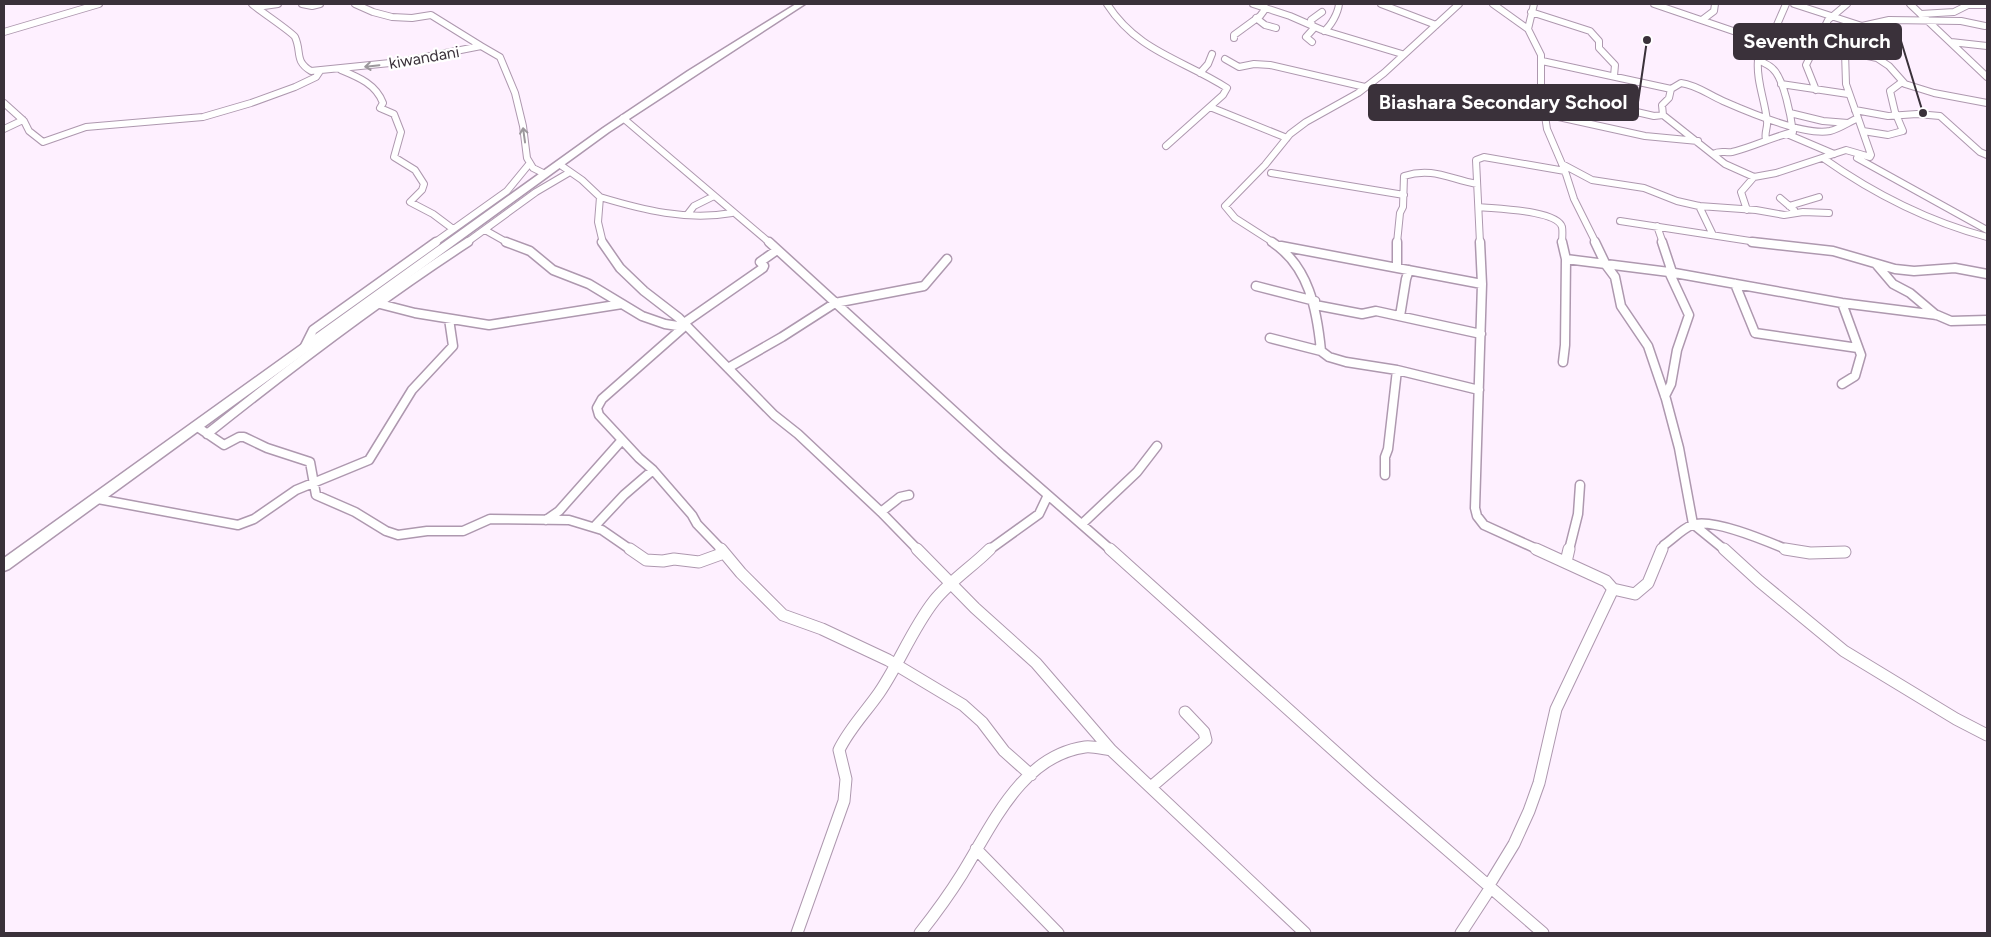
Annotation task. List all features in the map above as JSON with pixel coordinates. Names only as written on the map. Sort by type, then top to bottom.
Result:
[{"type":"highway","points":[[4,565],[623,118],[801,4]]},
{"type":"street","points":[[5,29],[98,4]]},
{"type":"street","points":[[254,6],[278,4]]},
{"type":"street","points":[[302,4],[312,6],[320,4]]},
{"type":"street","points":[[355,4],[388,17],[431,15],[481,46]]},
{"type":"street","points":[[1107,4],[1118,21],[1147,46],[1227,88],[1223,95],[1166,146]]},
{"type":"street","points":[[1253,4],[1324,31],[1402,54]]},
{"type":"street","points":[[1324,31],[1328,28],[1329,22],[1338,11],[1339,4]]},
{"type":"street","points":[[1381,4],[1436,25]]},
{"type":"street","points":[[1321,350],[1315,303],[1308,285],[1294,261],[1286,252],[1232,216],[1225,206],[1265,165],[1287,138],[1306,122],[1358,93],[1384,73],[1402,54],[1459,4]]},
{"type":"street","points":[[1492,4],[1528,29],[1542,55],[1541,90],[1547,129],[1564,168],[1574,199],[1606,264],[1615,277],[1621,306],[1648,346],[1665,396],[1679,448],[1693,524],[1844,651],[1987,736]]},
{"type":"street","points":[[1528,29],[1534,4]]},
{"type":"street","points":[[1654,4],[1739,33],[1768,39]]},
{"type":"street","points":[[1702,20],[1714,11],[1715,4]]},
{"type":"street","points":[[1766,140],[1764,133],[1768,125],[1756,64],[1758,60],[1756,52],[1777,27],[1786,4]]},
{"type":"street","points":[[1794,4],[1830,17],[1864,26],[1889,20],[1960,21],[1985,26]]},
{"type":"street","points":[[1816,90],[1806,65],[1830,17],[1847,4]]},
{"type":"street","points":[[1910,4],[1987,77]]},
{"type":"street","points":[[1921,14],[1957,11],[1965,5],[1987,5]]},
{"type":"street","name":"kiwandani","points":[[254,6],[270,20],[293,32],[298,44],[298,60],[305,68],[320,70],[339,69],[400,62],[481,46],[500,57],[505,68],[516,99],[527,158],[530,163]]},
{"type":"street","points":[[1941,6],[1947,13]]},
{"type":"street","points":[[1234,38],[1234,35],[1266,8]]},
{"type":"street","points":[[1314,27],[1311,20],[1322,12]]},
{"type":"street","points":[[1531,12],[1590,31],[1599,41],[1600,49],[1615,65],[1614,76]]},
{"type":"street","points":[[1256,18],[1264,25],[1276,28]]},
{"type":"street","points":[[1312,42],[1306,37],[1314,27]]},
{"type":"street","points":[[1777,27],[1818,40],[1844,51],[1873,56],[1885,61],[1902,82],[1934,93],[1987,103]]},
{"type":"street","points":[[1951,42],[1987,46]]},
{"type":"street","points":[[1541,90],[1654,116],[1663,115],[1730,168],[1754,177],[1766,176],[1844,151],[1850,150],[1870,158],[1870,150],[1848,94],[1844,77],[1844,51]]},
{"type":"street","points":[[1200,73],[1206,68],[1212,54]]},
{"type":"street","points":[[1225,59],[1239,67],[1267,64],[1365,86]]},
{"type":"street","points":[[1713,154],[1719,151],[1731,152],[1793,132],[1790,113],[1775,70],[1758,60]]},
{"type":"street","points":[[1542,61],[1671,89],[1681,83],[1690,84],[1723,101],[1766,118],[1807,131],[1820,133],[1831,131],[1850,123]]},
{"type":"street","points":[[1977,67],[1987,68]]},
{"type":"street","points":[[339,69],[377,91],[383,103],[380,108],[394,114],[401,132],[394,157],[415,170],[424,184],[422,190],[410,202],[433,214],[453,229]]},
{"type":"street","points":[[4,103],[23,120],[29,131],[42,142],[86,127],[202,117],[251,104],[295,88],[316,77],[320,70]]},
{"type":"street","points":[[1790,113],[1823,121],[1860,125],[1885,135],[1897,135],[1903,131],[1903,128],[1897,116],[1890,91],[1902,82]]},
{"type":"street","points":[[1781,84],[1848,94]]},
{"type":"street","points":[[1663,115],[1662,105],[1670,98],[1671,89]]},
{"type":"street","points":[[1210,107],[1287,138]]},
{"type":"street","points":[[1855,110],[1882,116],[1918,114],[1940,116],[1981,153],[1987,155]]},
{"type":"street","points":[[1545,114],[1645,136],[1698,141]]},
{"type":"street","points":[[623,118],[777,250],[930,391],[1082,524],[1370,783],[1543,933]]},
{"type":"street","points":[[4,129],[23,120]]},
{"type":"street","points":[[1787,134],[1834,154]]},
{"type":"street","points":[[1844,151],[1987,230]]},
{"type":"street","points":[[1829,213],[1784,215],[1700,206],[1677,201],[1644,188],[1592,180],[1564,168],[1480,158],[1476,160],[1482,284],[1475,492],[1476,516],[1484,525],[1606,581],[1613,589],[1635,594],[1648,582],[1664,545],[1693,524],[1713,525],[1752,534],[1790,551],[1810,553],[1844,552]]},
{"type":"street","points":[[1823,158],[1865,184],[1919,213],[1952,228],[1987,237]]},
{"type":"street","points":[[304,348],[313,330],[507,191],[530,163],[533,168],[545,174]]},
{"type":"street","points":[[559,164],[600,197],[631,205],[708,217],[732,213]]},
{"type":"street","points":[[1397,267],[1404,176],[1437,171],[1462,182],[1478,184]]},
{"type":"street","points":[[207,434],[281,375],[536,192],[570,172]]},
{"type":"street","points":[[1271,173],[1404,194]]},
{"type":"street","points":[[1747,210],[1741,192],[1754,177]]},
{"type":"street","points":[[686,214],[694,206],[714,196]]},
{"type":"street","points":[[600,197],[599,232],[601,241],[625,273],[685,325],[774,416],[798,434],[881,512],[950,583],[1042,669],[1074,704],[1111,750],[1305,933]]},
{"type":"street","points":[[1789,206],[1819,197]]},
{"type":"street","points":[[1780,198],[1798,213]]},
{"type":"street","points":[[1700,206],[1713,235]]},
{"type":"street","points":[[1479,207],[1542,214],[1556,219],[1562,227],[1562,244],[1566,259],[1565,345],[1563,362]]},
{"type":"street","points":[[1620,221],[1751,242],[1833,251],[1887,267],[1914,271],[1950,268],[1987,274]]},
{"type":"street","points":[[1657,226],[1670,272],[1688,315],[1674,362],[1672,383],[1665,396]]},
{"type":"street","points":[[485,230],[508,243],[530,252],[553,270],[589,284],[650,319],[665,324],[685,325]]},
{"type":"street","points":[[1276,245],[1482,284]]},
{"type":"street","points":[[777,250],[760,262],[764,266],[763,268],[685,325],[643,361],[597,406],[599,415],[653,470],[697,524],[741,573],[783,615],[822,629],[896,665],[963,705],[982,722],[1004,751],[1031,775]]},
{"type":"street","points":[[728,368],[782,338],[835,303],[924,286],[947,258]]},
{"type":"street","points":[[1566,259],[1670,272],[1842,303],[1936,316],[1960,322],[1987,320]]},
{"type":"street","points":[[1876,264],[1894,284],[1910,293],[1936,316]]},
{"type":"street","points":[[1400,316],[1405,297],[1404,284],[1409,270]]},
{"type":"street","points":[[1735,284],[1755,333],[1858,348]]},
{"type":"street","points":[[1256,286],[1362,314],[1376,311],[1481,334]]},
{"type":"street","points":[[1842,303],[1861,359],[1855,376],[1842,384]]},
{"type":"street","points":[[380,304],[449,319],[498,325],[622,304]]},
{"type":"street","points":[[98,498],[113,503],[238,525],[249,522],[260,516],[291,492],[360,465],[370,459],[412,390],[453,346],[449,319]]},
{"type":"street","points":[[1270,338],[1321,350],[1329,357],[1346,362],[1397,370],[1479,390]]},
{"type":"street","points":[[1385,475],[1385,457],[1388,448],[1397,370]]},
{"type":"street","points":[[196,426],[224,445],[239,437],[244,437],[268,448],[310,462],[316,495],[355,512],[386,531],[398,535],[427,531],[463,532],[490,519],[572,521],[602,530],[646,560],[663,561],[674,559],[699,562],[724,553]]},
{"type":"street","points":[[546,520],[559,511],[622,440]]},
{"type":"street","points":[[1082,524],[1143,465],[1157,446]]},
{"type":"street","points":[[594,527],[653,470]]},
{"type":"street","points":[[1566,562],[1577,518],[1580,486]]},
{"type":"street","points":[[881,512],[900,497],[909,495]]},
{"type":"street","points":[[797,933],[844,801],[846,779],[839,750],[846,736],[879,693],[933,604],[950,583],[972,567],[992,547],[1039,514],[1048,495]]},
{"type":"street","points":[[1461,933],[1514,844],[1529,811],[1539,783],[1556,709],[1613,589]]},
{"type":"street","points":[[1152,787],[1206,740],[1204,732],[1185,712]]},
{"type":"street","points":[[920,933],[962,874],[1007,798],[1031,775],[1043,765],[1066,752],[1086,747],[1111,750]]},
{"type":"street","points":[[976,849],[1058,933]]},
{"type":"place","name":"Biashara Secondary School","points":[[1647,40]]},
{"type":"place","name":"Seventh Church","points":[[1923,113]]}]
